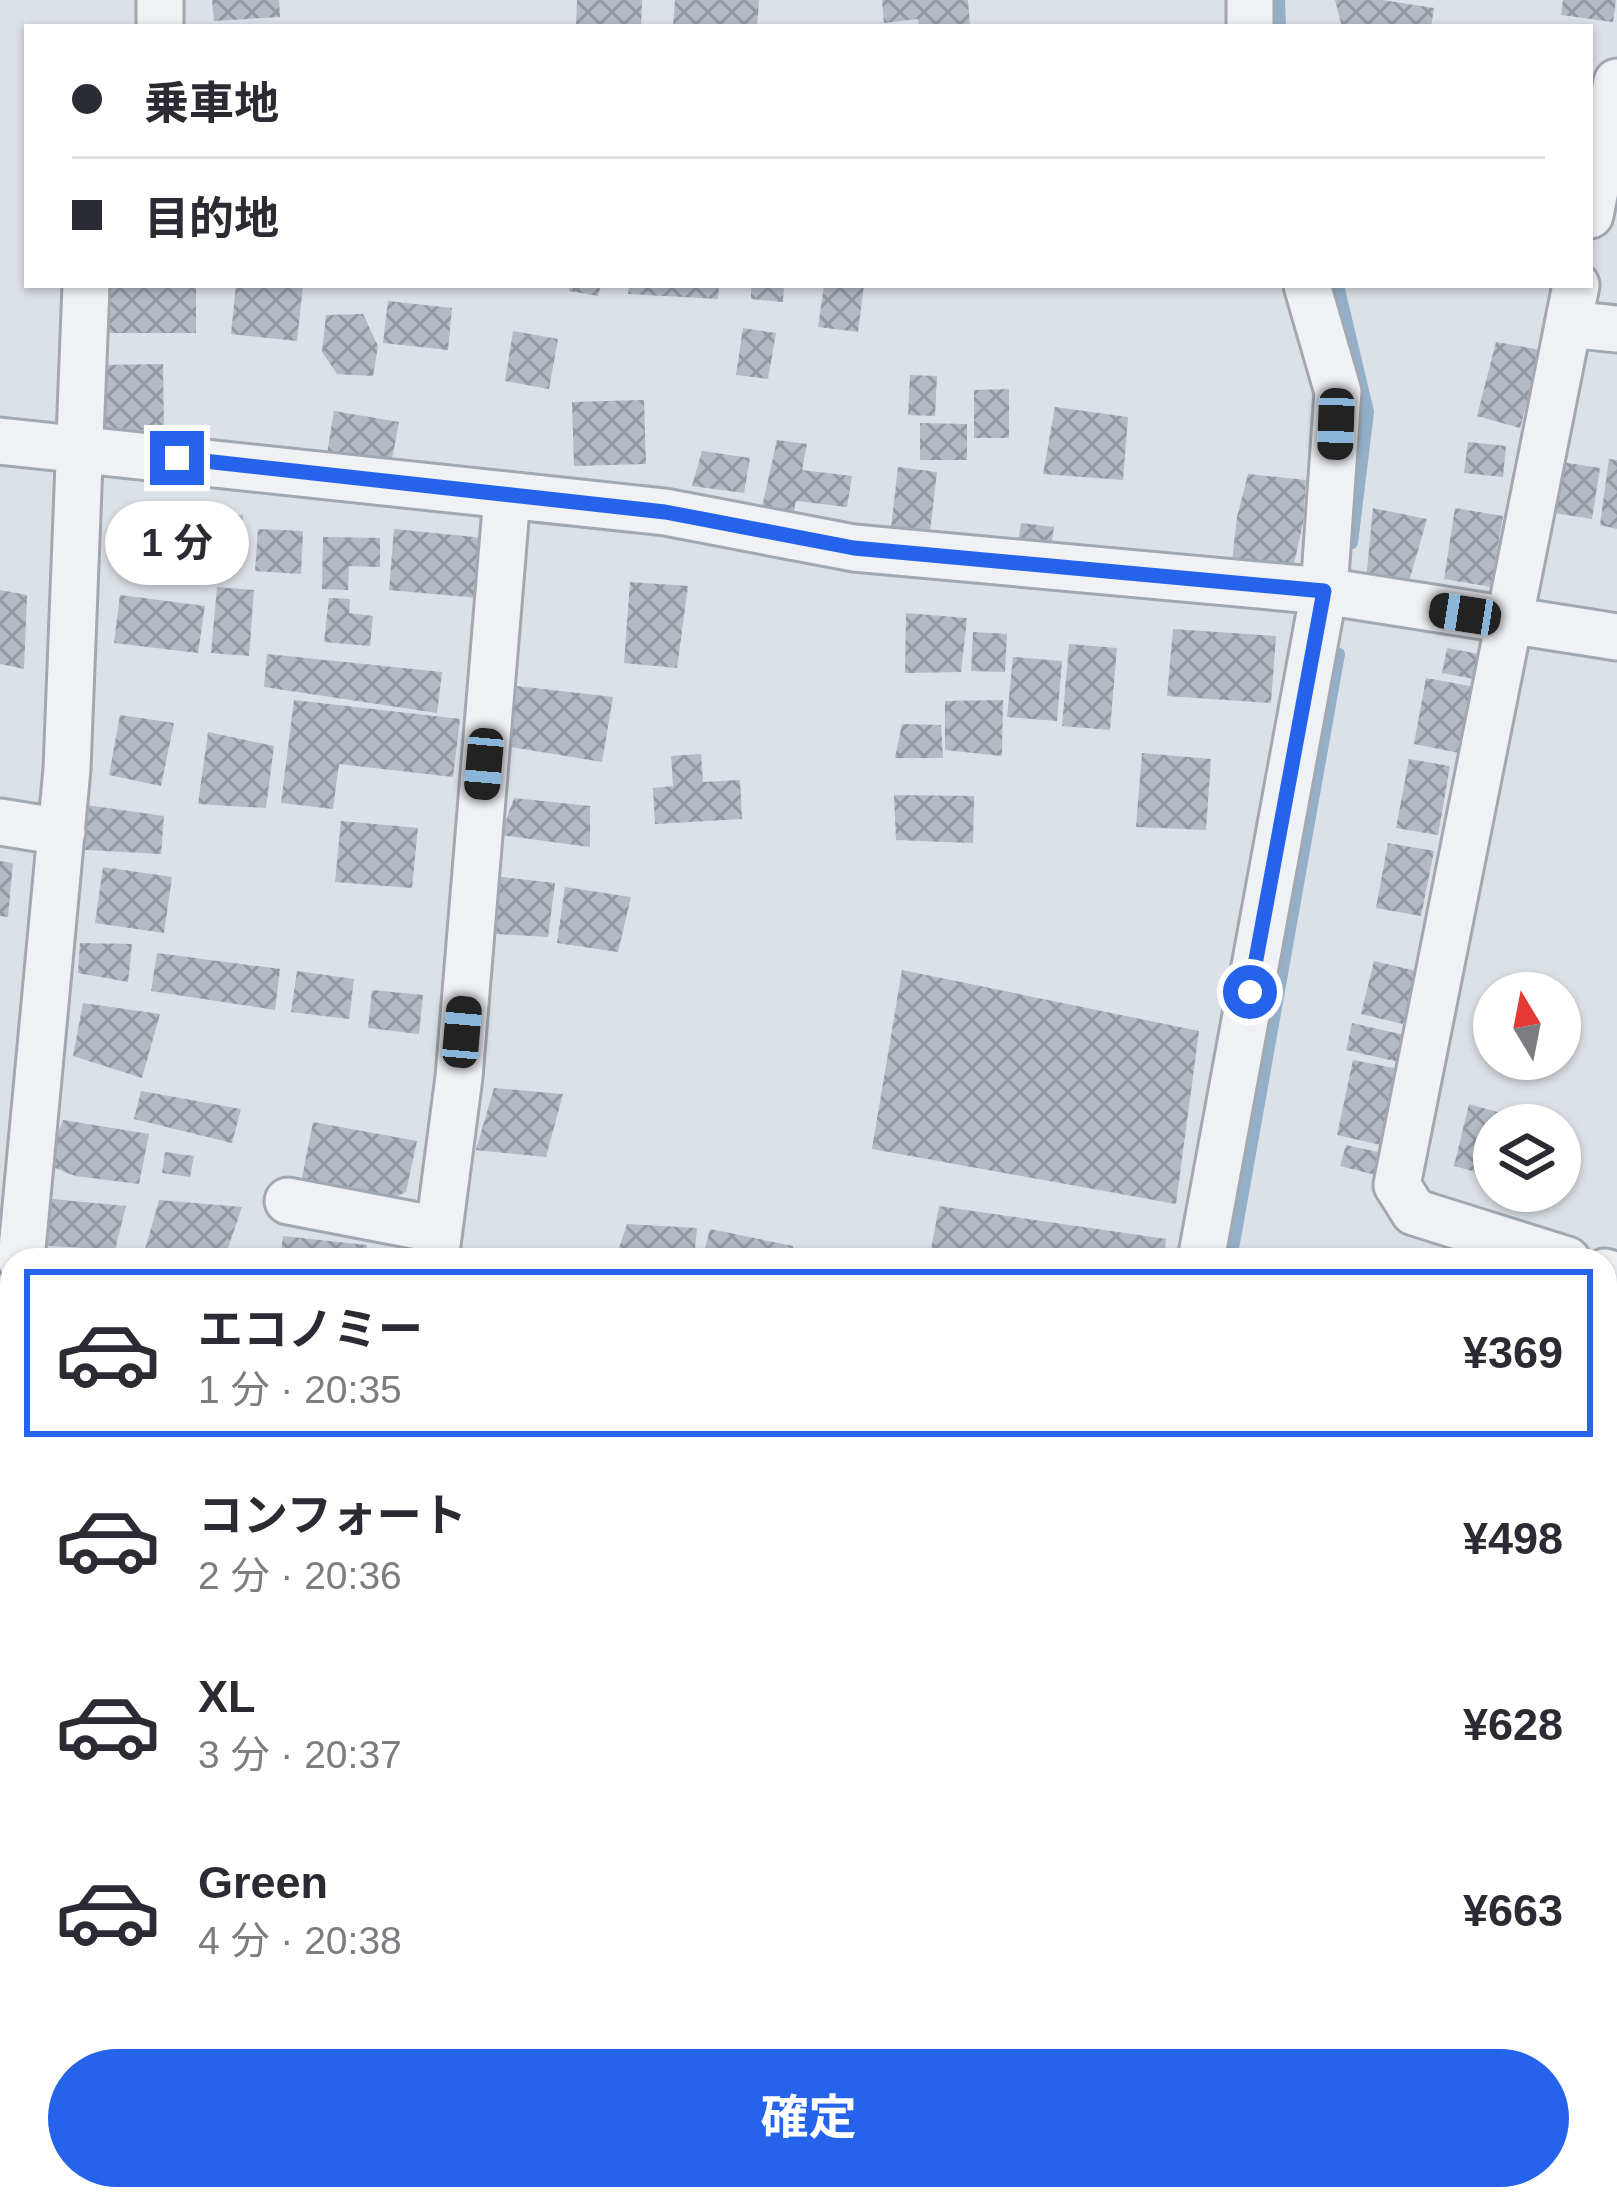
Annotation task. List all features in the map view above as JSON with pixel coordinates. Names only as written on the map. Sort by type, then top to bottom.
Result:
[{"type":"street","points":[[1593,200],[1617,82]]},
{"type":"street","points":[[22,1248],[62,832],[83,448],[86,288]]},
{"type":"street","points":[[1203,1248],[1324,591],[1337,392],[1308,288]]},
{"type":"street","points":[[1529,1248],[1414,1212],[1397,1185],[1572,305],[1617,329]]},
{"type":"street","points":[[0,441],[665,512],[854,548],[1324,591],[1617,637]]},
{"type":"street","points":[[443,1248],[507,496]]},
{"type":"street","points":[[0,822],[62,832]]},
{"type":"street","points":[[288,1201],[434,1248]]},
{"type":"building","points":[[212,0],[279,0],[280,17],[214,21]]},
{"type":"building","points":[[577,0],[642,0],[641,24],[576,24]]},
{"type":"building","points":[[675,0],[759,0],[757,24],[673,24]]},
{"type":"building","points":[[882,0],[968,0],[970,24],[919,24],[918,19],[884,23]]},
{"type":"building","points":[[1335,0],[1382,0],[1434,8],[1431,24],[1341,24]]},
{"type":"building","points":[[1563,0],[1616,0],[1613,22],[1561,15]]},
{"type":"building","points":[[106,288],[196,288],[196,333],[105,333]]},
{"type":"building","points":[[236,288],[303,288],[297,341],[231,334]]},
{"type":"building","points":[[570,288],[600,288],[598,296]]},
{"type":"building","points":[[629,288],[719,288],[718,299],[628,294]]},
{"type":"building","points":[[751,288],[784,288],[783,302],[751,299]]},
{"type":"building","points":[[824,288],[864,288],[858,332],[818,327]]},
{"type":"building","points":[[388,301],[452,308],[448,350],[383,343]]},
{"type":"building","points":[[363,314],[378,346],[373,376],[337,374],[322,352],[326,315]]},
{"type":"building","points":[[743,328],[776,333],[768,379],[736,375]]},
{"type":"building","points":[[513,331],[558,339],[549,389],[505,381]]},
{"type":"building","points":[[1496,342],[1541,350],[1520,428],[1477,416]]},
{"type":"building","points":[[163,364],[164,430],[98,431],[98,365]]},
{"type":"building","points":[[910,375],[937,376],[935,416],[908,415]]},
{"type":"building","points":[[1009,389],[1009,438],[974,438],[974,390]]},
{"type":"building","points":[[644,400],[646,464],[574,466],[572,402]]},
{"type":"building","points":[[1055,407],[1128,417],[1123,480],[1043,474]]},
{"type":"building","points":[[334,411],[399,422],[390,470],[326,460]]},
{"type":"building","points":[[920,423],[967,424],[967,460],[920,460]]},
{"type":"building","points":[[777,440],[807,444],[802,470],[852,476],[847,507],[796,501],[791,524],[760,516]]},
{"type":"building","points":[[1468,442],[1506,446],[1503,477],[1464,473]]},
{"type":"building","points":[[702,451],[750,458],[744,493],[692,486]]},
{"type":"building","points":[[1609,459],[1617,460],[1617,529],[1600,525]]},
{"type":"building","points":[[1561,462],[1600,468],[1592,519],[1553,513]]},
{"type":"building","points":[[898,467],[937,472],[929,540],[890,537]]},
{"type":"building","points":[[1248,474],[1306,480],[1292,573],[1232,561]]},
{"type":"building","points":[[1373,508],[1427,519],[1406,592],[1366,580]]},
{"type":"building","points":[[1455,508],[1503,516],[1491,587],[1444,579]]},
{"type":"building","points":[[187,514],[243,515],[242,565],[185,563]]},
{"type":"building","points":[[1021,523],[1054,527],[1050,553],[1017,549]]},
{"type":"building","points":[[258,529],[303,531],[301,574],[255,571]]},
{"type":"building","points":[[394,529],[484,538],[478,598],[389,590]]},
{"type":"building","points":[[323,537],[380,538],[380,567],[349,566],[348,590],[322,589]]},
{"type":"building","points":[[630,582],[688,586],[677,668],[624,663]]},
{"type":"building","points":[[217,587],[254,590],[249,656],[211,653]]},
{"type":"building","points":[[0,590],[27,595],[24,669],[0,664]]},
{"type":"building","points":[[120,595],[205,606],[198,653],[114,643]]},
{"type":"building","points":[[329,598],[350,599],[349,613],[373,616],[370,646],[324,642]]},
{"type":"building","points":[[906,613],[967,618],[961,672],[905,673]]},
{"type":"building","points":[[1173,629],[1276,636],[1271,703],[1167,696]]},
{"type":"building","points":[[973,632],[1007,634],[1005,672],[971,671]]},
{"type":"building","points":[[1069,644],[1117,648],[1110,730],[1062,726]]},
{"type":"building","points":[[1447,648],[1489,656],[1484,681],[1442,673]]},
{"type":"building","points":[[267,654],[442,672],[437,713],[264,687]]},
{"type":"building","points":[[1013,657],[1062,661],[1057,721],[1007,717]]},
{"type":"building","points":[[1426,678],[1481,688],[1469,755],[1414,744]]},
{"type":"building","points":[[508,685],[613,697],[602,762],[499,745]]},
{"type":"building","points":[[294,700],[460,719],[453,777],[339,764],[333,809],[281,803]]},
{"type":"building","points":[[1003,700],[1002,756],[945,750],[945,701]]},
{"type":"building","points":[[120,715],[174,723],[161,786],[109,775]]},
{"type":"building","points":[[902,724],[941,725],[943,758],[895,758]]},
{"type":"building","points":[[208,732],[274,746],[266,808],[198,804]]},
{"type":"building","points":[[1142,753],[1211,759],[1206,830],[1136,827]]},
{"type":"building","points":[[701,754],[703,782],[740,780],[742,819],[655,824],[653,788],[673,786],[671,756]]},
{"type":"building","points":[[1409,759],[1450,766],[1438,835],[1396,828]]},
{"type":"building","points":[[894,795],[974,796],[973,843],[896,840]]},
{"type":"building","points":[[514,798],[590,806],[590,847],[501,835]]},
{"type":"building","points":[[72,803],[164,816],[161,854],[67,849]]},
{"type":"building","points":[[341,821],[418,828],[412,888],[335,882]]},
{"type":"building","points":[[1388,843],[1434,851],[1421,916],[1376,908]]},
{"type":"building","points":[[0,861],[13,863],[8,917],[0,916]]},
{"type":"building","points":[[103,867],[172,877],[164,933],[95,923]]},
{"type":"building","points":[[485,875],[555,883],[548,937],[479,933]]},
{"type":"building","points":[[565,887],[631,897],[618,952],[557,943]]},
{"type":"building","points":[[80,943],[132,944],[128,982],[78,973]]},
{"type":"building","points":[[157,953],[280,969],[275,1010],[151,991]]},
{"type":"building","points":[[1374,961],[1416,971],[1403,1024],[1361,1014]]},
{"type":"building","points":[[902,970],[1199,1031],[1176,1204],[872,1149]]},
{"type":"building","points":[[297,971],[354,979],[349,1019],[291,1012]]},
{"type":"building","points":[[372,990],[423,995],[419,1034],[368,1028]]},
{"type":"building","points":[[83,1003],[160,1014],[142,1078],[73,1056]]},
{"type":"building","points":[[1352,1023],[1409,1036],[1403,1063],[1346,1050]]},
{"type":"building","points":[[1353,1060],[1399,1069],[1385,1146],[1337,1135]]},
{"type":"building","points":[[494,1088],[563,1094],[546,1157],[476,1150]]},
{"type":"building","points":[[141,1091],[241,1109],[232,1143],[134,1119]]},
{"type":"building","points":[[1469,1104],[1473,1105],[1473,1171],[1454,1166]]},
{"type":"building","points":[[63,1120],[149,1134],[139,1184],[75,1176],[45,1164]]},
{"type":"building","points":[[313,1122],[417,1141],[406,1192],[376,1205],[300,1188]]},
{"type":"building","points":[[1346,1145],[1382,1153],[1376,1175],[1340,1166]]},
{"type":"building","points":[[165,1152],[194,1156],[190,1177],[162,1173]]},
{"type":"building","points":[[42,1198],[126,1206],[116,1248],[36,1245]]},
{"type":"building","points":[[159,1200],[242,1207],[228,1248],[145,1248]]},
{"type":"building","points":[[939,1206],[1166,1239],[1165,1248],[931,1248]]},
{"type":"building","points":[[627,1224],[697,1228],[695,1248],[619,1248]]},
{"type":"building","points":[[710,1229],[793,1246],[793,1248],[705,1248]]},
{"type":"building","points":[[283,1236],[367,1245],[367,1248],[282,1248]]},
{"type":"waterway","points":[[1279,0],[1280,24]]},
{"type":"waterway","points":[[1339,288],[1368,412],[1352,543]]},
{"type":"waterway","points":[[1233,1248],[1339,654]]},
{"type":"route","points":[[177,458],[665,512],[854,548],[1324,591],[1250,992]]}]
